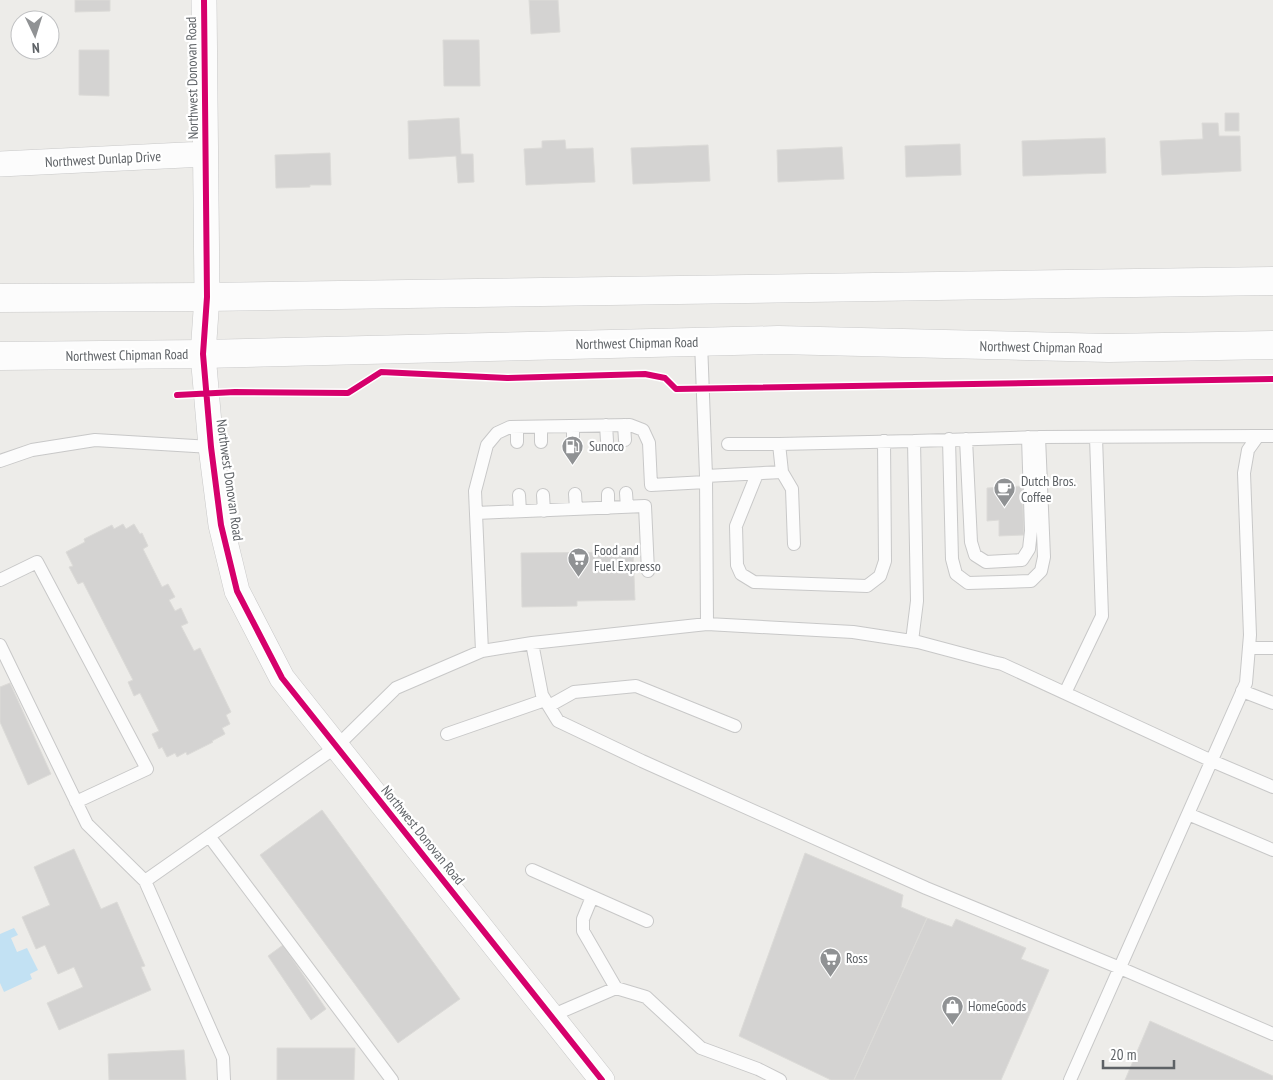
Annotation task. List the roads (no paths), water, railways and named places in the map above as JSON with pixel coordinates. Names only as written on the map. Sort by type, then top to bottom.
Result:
[{"type":"main road","points":[[0,298],[207,297],[1273,281]]},
{"type":"main road","name":"Northwest Chipman Road","points":[[0,356],[202,354],[788,340],[1109,348],[1273,345]]},
{"type":"street","name":"Northwest Donovan Road","points":[[204,0],[207,297],[202,354],[210,447],[221,525],[237,591],[282,678],[602,1080]]},
{"type":"street","name":"Northwest Dunlap Drive","points":[[0,164],[205,154]]},
{"type":"lane","points":[[701,342],[706,480],[707,624]]},
{"type":"lane","points":[[482,651],[475,491],[487,445],[497,433],[510,427],[630,424],[643,430],[648,443],[651,485],[645,506],[648,571]]},
{"type":"lane","points":[[606,425],[606,441]]},
{"type":"lane","points":[[624,425],[624,440]]},
{"type":"lane","points":[[573,426],[573,441]]},
{"type":"lane","points":[[516,427],[517,442]]},
{"type":"lane","points":[[540,427],[541,442]]},
{"type":"lane","points":[[1070,1080],[1246,684],[1250,635],[1244,473],[1248,450],[1258,436]]},
{"type":"lane","points":[[728,444],[1034,437],[1273,436]]},
{"type":"lane","points":[[966,439],[971,542],[975,555],[986,562],[1022,560],[1029,549],[1034,437]]},
{"type":"lane","points":[[949,439],[952,559],[956,574],[968,583],[1031,580],[1041,571],[1044,557],[1034,437]]},
{"type":"lane","points":[[1065,693],[1102,616],[1096,437]]},
{"type":"lane","points":[[0,461],[32,450],[95,440],[210,447]]},
{"type":"lane","points":[[757,474],[736,526],[737,565],[741,574],[754,582],[868,586],[880,576],[885,561],[884,441]]},
{"type":"lane","points":[[912,641],[917,601],[914,441]]},
{"type":"lane","points":[[780,444],[782,472],[792,489],[794,544]]},
{"type":"lane","points":[[651,485],[782,472]]},
{"type":"lane","points":[[626,493],[627,507]]},
{"type":"lane","points":[[575,494],[576,509]]},
{"type":"lane","points":[[608,494],[608,508]]},
{"type":"lane","points":[[519,495],[520,512]]},
{"type":"lane","points":[[543,495],[544,511]]},
{"type":"lane","points":[[476,513],[645,506]]},
{"type":"lane","points":[[0,580],[37,562],[148,769],[76,802]]},
{"type":"lane","points":[[145,881],[336,747],[396,688],[482,651],[532,643],[707,624],[853,632],[912,641],[1002,664],[1212,761],[1273,787]]},
{"type":"lane","points":[[532,643],[542,695],[558,721],[642,761],[926,888],[1273,1034]]},
{"type":"lane","points":[[0,645],[87,824],[145,881],[223,1058],[224,1080]]},
{"type":"lane","points":[[1248,648],[1273,648]]},
{"type":"lane","points":[[447,734],[547,703],[574,692],[636,686],[735,726]]},
{"type":"lane","points":[[1242,691],[1273,703]]},
{"type":"lane","points":[[1188,814],[1273,850]]},
{"type":"lane","points":[[209,836],[392,1080]]},
{"type":"lane","points":[[532,870],[647,921]]},
{"type":"lane","points":[[592,897],[583,918],[583,930],[616,988]]},
{"type":"lane","points":[[551,1016],[616,988],[646,997],[701,1048],[780,1080]]},
{"type":"water","points":[[14,928],[18,935],[11,938],[17,952],[27,948],[38,970],[30,974],[32,979],[4,992],[0,983],[0,934]]},
{"type":"place","name":"Sunoco","points":[[573,465]]},
{"type":"place","name":"Dutch Bros. Coffee","points":[[1005,508]]},
{"type":"place","name":"Food and Fuel Expresso","points":[[578,577]]},
{"type":"place","name":"Ross","points":[[830,977]]},
{"type":"place","name":"HomeGoods","points":[[952,1025]]}]
